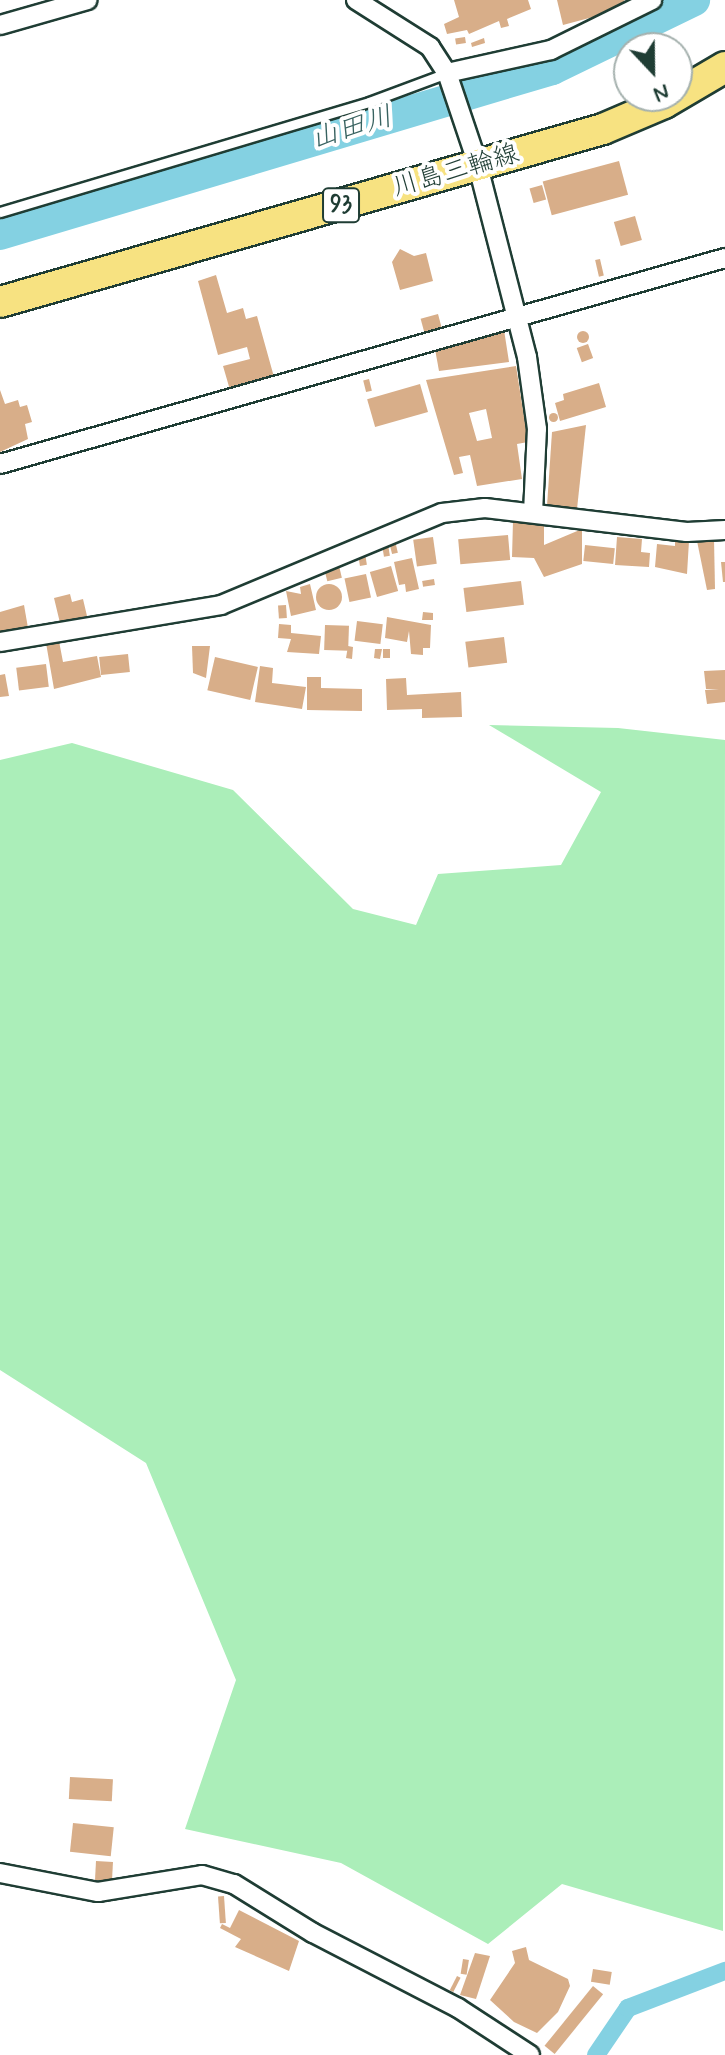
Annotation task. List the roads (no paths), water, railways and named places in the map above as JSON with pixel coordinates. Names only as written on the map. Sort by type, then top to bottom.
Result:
[{"type":"main road","name":"川島三輪線","points":[[0,302],[477,162],[603,129],[664,103],[725,67]]},
{"type":"street","points":[[0,25],[88,0]]},
{"type":"street","points":[[356,0],[430,47],[449,77],[477,162],[517,317],[537,429],[533,513]]},
{"type":"street","points":[[449,77],[551,50],[652,0]]},
{"type":"street","points":[[0,464],[725,258]]},
{"type":"street","points":[[0,642],[221,605],[442,513],[485,508],[687,532],[725,530]]},
{"type":"street","points":[[0,1873],[98,1892],[202,1875],[234,1884],[313,1933],[458,2008],[530,2055]]},
{"type":"lane","points":[[0,212],[449,77]]},
{"type":"waterway","name":"山田川","points":[[0,234],[552,69],[694,0]]},
{"type":"waterway","points":[[596,2055],[628,2008],[725,1971]]}]
